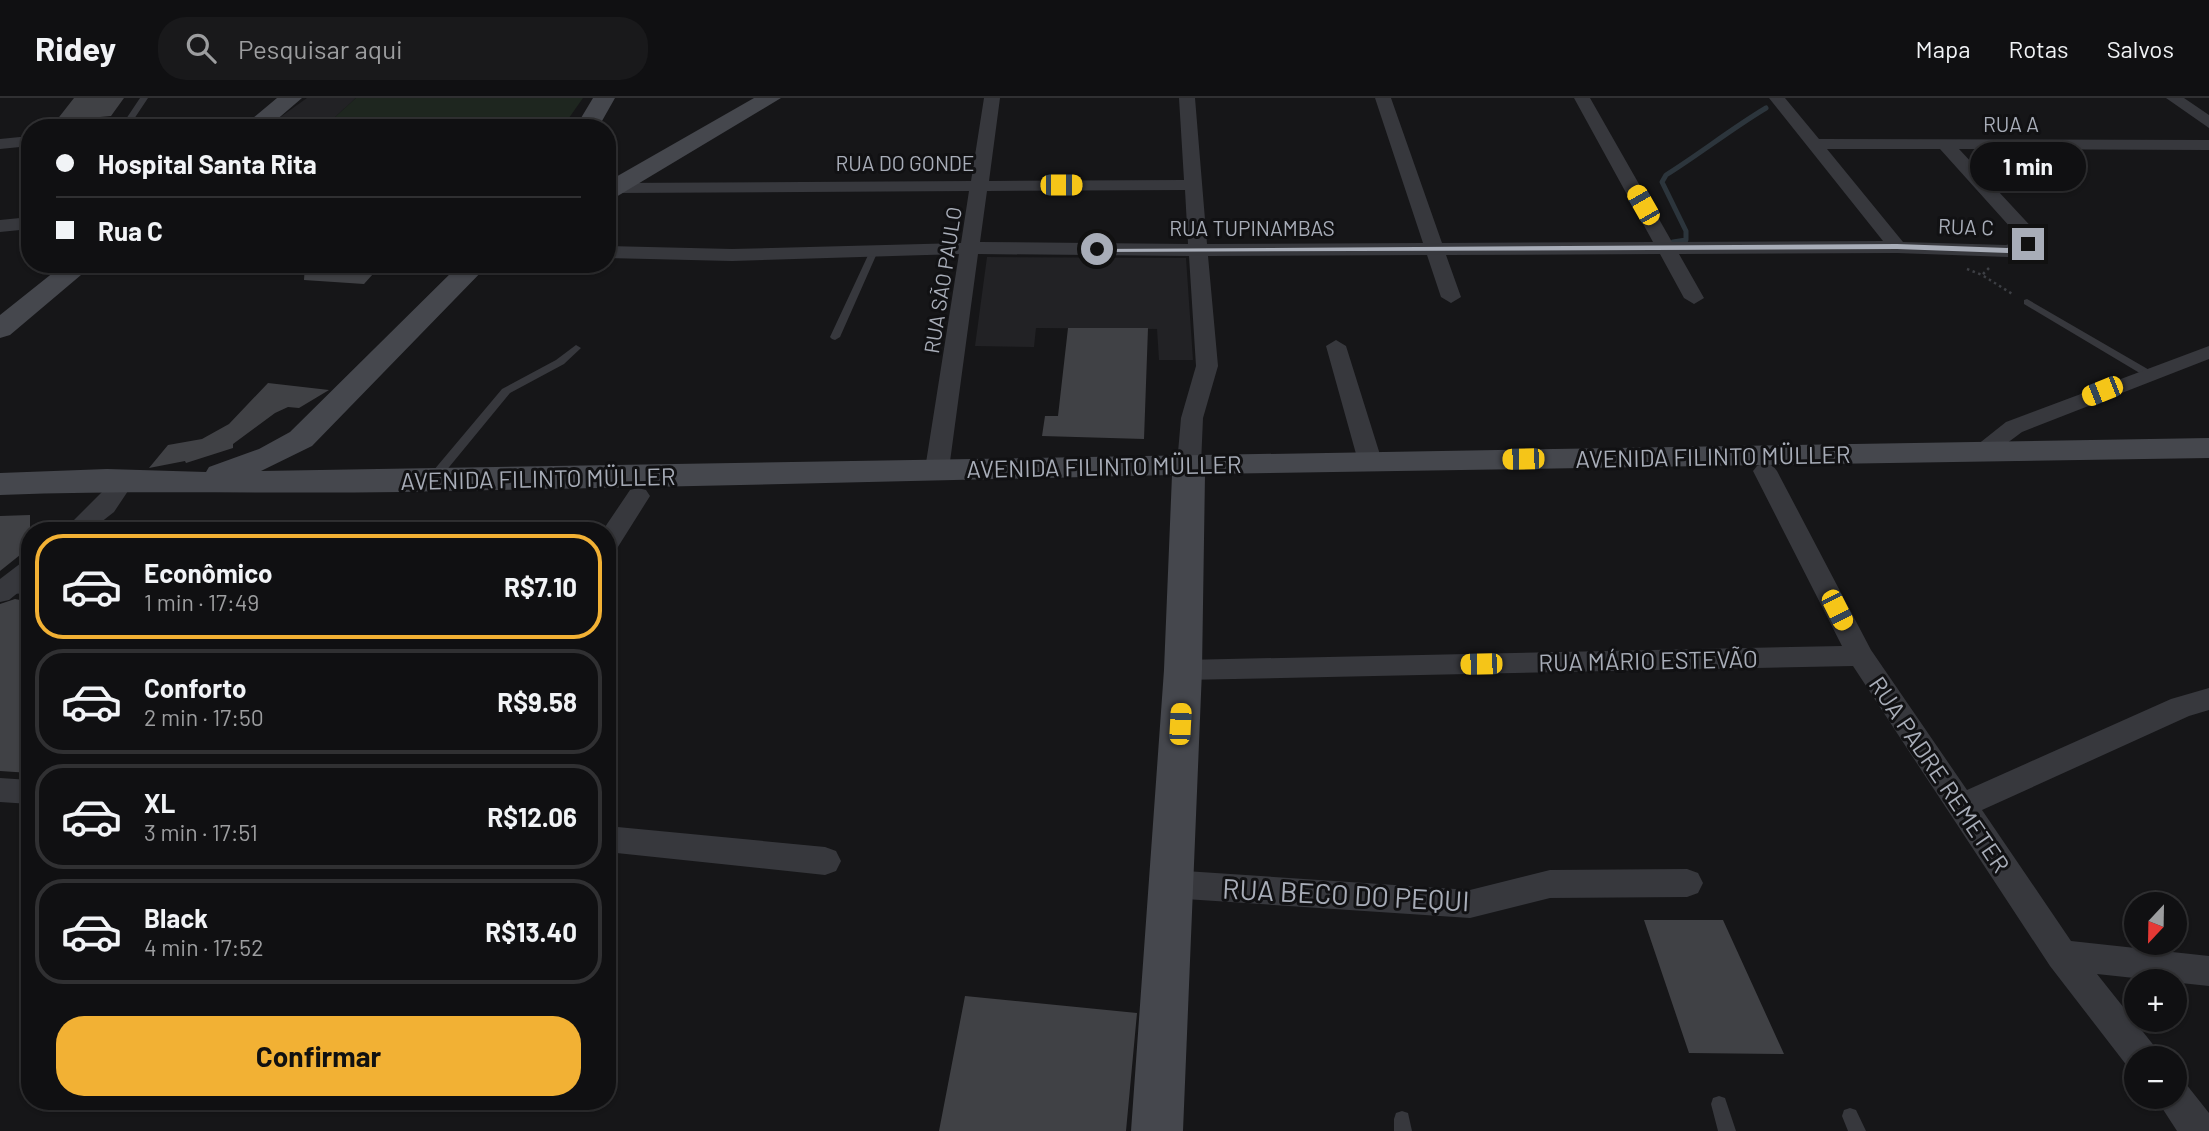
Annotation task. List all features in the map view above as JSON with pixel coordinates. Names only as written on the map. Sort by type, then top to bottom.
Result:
[{"type":"main road","points":[[264,119],[291,98]]},
{"type":"main road","points":[[591,119],[604,98]]},
{"type":"main road","points":[[616,187],[770,98]]},
{"type":"main road","points":[[0,329],[70,273]]},
{"type":"main road","points":[[106,493],[134,496],[196,483],[243,467],[301,439],[468,273]]},
{"type":"main road","points":[[301,439],[292,459],[293,471],[311,481]]},
{"type":"main road","name":"AVENIDA FILINTO MÜLLER","points":[[0,484],[106,493],[638,496],[1200,475],[1370,461],[2209,448]]},
{"type":"main road","name":"AVENIDA FILINTO MÜLLER","points":[[196,483],[431,481],[937,469],[1200,475],[1765,471],[2209,463]]},
{"type":"main road","points":[[1160,1130],[1170,884],[1183,670],[1200,475]]},
{"type":"main road","name":"AVENIDA FILINTO MÜLLER","points":[[0,508],[106,493]]},
{"type":"street","name":"RUA SÃO PAULO","points":[[937,469],[992,98]]},
{"type":"street","points":[[1187,98],[1207,366],[1192,418],[1200,475]]},
{"type":"street","points":[[1383,98],[1451,297]]},
{"type":"street","points":[[1582,98],[1694,298]]},
{"type":"street","points":[[1777,98],[1897,247]]},
{"type":"street","points":[[2174,98],[2209,123]]},
{"type":"street","points":[[0,144],[21,142]]},
{"type":"street","name":"RUA A","points":[[1814,144],[2209,145]]},
{"type":"street","name":"RUA C","points":[[1897,247],[2008,251],[2028,244],[2030,237],[1946,146]]},
{"type":"street","name":"RUA DO GONDE","points":[[616,190],[980,184],[1195,185]]},
{"type":"street","points":[[0,226],[21,224]]},
{"type":"street","name":"RUA TUPINAMBAS","points":[[616,252],[732,255],[970,248],[1199,250],[1897,247]]},
{"type":"street","points":[[1336,346],[1370,461]]},
{"type":"street","points":[[1979,453],[2014,427],[2147,373],[2209,352]]},
{"type":"street","name":"RUA PADRE REMETER","points":[[1765,471],[1861,656],[2062,955],[2133,1046]]},
{"type":"street","points":[[82,522],[106,493]]},
{"type":"street","points":[[616,530],[638,496]]},
{"type":"street","points":[[2,592],[21,576]]},
{"type":"street","name":"RUA MÁRIO ESTEVÃO","points":[[1183,670],[1861,656]]},
{"type":"street","points":[[1961,806],[2181,707],[2209,699]]},
{"type":"street","points":[[0,790],[21,791]]},
{"type":"street","points":[[616,840],[825,861]]},
{"type":"street","name":"RUA BECO DO PEQUI","points":[[1170,884],[1470,904],[1521,889],[1550,884],[1687,884]]},
{"type":"street","points":[[2062,955],[2209,971]]},
{"type":"street","points":[[2183,1109],[2200,1131]]},
{"type":"lane","points":[[130,119],[144,98]]},
{"type":"lane","points":[[835,337],[874,251]]},
{"type":"lane","points":[[2027,302],[2147,373]]},
{"type":"lane","points":[[431,481],[506,391],[559,362],[576,348]]},
{"type":"lane","points":[[2,592],[21,591]]},
{"type":"lane","points":[[1719,1104],[1727,1131]]},
{"type":"path","points":[[2008,251],[1982,275],[2027,302]]},
{"type":"shaded area","points":[[307,98],[356,98],[333,119],[278,119]]},
{"type":"shaded area","points":[[356,98],[583,98],[568,119],[333,119]]},
{"type":"shaded area","points":[[987,257],[1186,258],[1193,360],[1159,360],[1157,329],[1036,328],[1034,347],[975,346]]},
{"type":"building","points":[[74,98],[124,98],[111,116],[58,119]]},
{"type":"building","points":[[304,273],[374,273],[364,284],[304,280]]},
{"type":"building","points":[[1068,328],[1148,328],[1144,439],[1042,436],[1045,416],[1058,416]]},
{"type":"building","points":[[268,383],[329,390],[299,408],[288,407],[275,413],[233,444],[233,448],[186,463],[185,461],[149,468],[168,445],[202,439],[229,424]]},
{"type":"building","points":[[30,515],[30,522],[21,522],[21,554],[0,571],[0,516]]},
{"type":"building","points":[[15,599],[21,600],[21,772],[0,771],[0,604]]},
{"type":"building","points":[[1644,920],[1723,920],[1784,1054],[1689,1053]]},
{"type":"building","points":[[965,996],[1137,1013],[1126,1131],[939,1131]]},
{"type":"waterway","points":[[1673,242],[1686,240],[1686,231],[1662,182],[1666,175],[1766,108]]},
{"type":"route","points":[[1097,249],[1897,247],[2008,251],[2028,244]]}]
